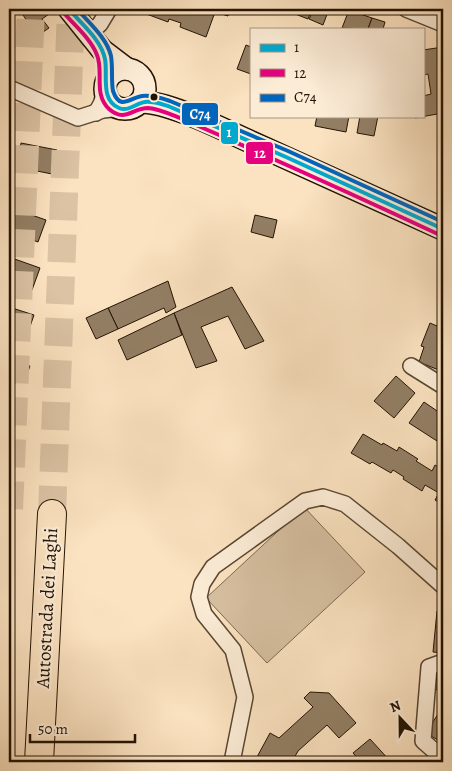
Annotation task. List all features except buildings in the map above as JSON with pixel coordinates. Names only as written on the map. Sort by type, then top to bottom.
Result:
[{"type":"highway","name":"Autostrada dei Laghi","points":[[40,762],[52,514]]},
{"type":"main road","points":[[69,9],[102,50],[127,69],[141,76],[136,99]]},
{"type":"main road","points":[[102,50],[106,67],[106,87],[111,102],[136,99],[149,94],[164,106],[211,124],[443,229]]},
{"type":"main road","points":[[106,87],[113,73],[127,69]]},
{"type":"street","points":[[89,34],[100,24],[109,9]]},
{"type":"street","points":[[406,9],[438,21]]},
{"type":"street","points":[[96,113],[106,87]]},
{"type":"street","points":[[9,88],[78,118],[136,99]]},
{"type":"street","points":[[411,366],[443,386]]},
{"type":"street","points":[[232,762],[245,697],[233,650],[204,614],[199,597],[202,584],[213,567],[305,501],[323,497],[345,504],[398,546],[443,586]]},
{"type":"street","points":[[443,662],[429,667],[424,741],[439,755],[443,754]]},
{"type":"shaded area","points":[[304,507],[365,572],[267,663],[206,598]]},
{"type":"tunnel","points":[[9,509],[31,9]]},
{"type":"tunnel","points":[[52,514],[71,9]]},
{"type":"transit line","name":"1","points":[[69,9],[90,32],[103,52],[106,65],[107,93],[109,99],[119,108],[126,109],[148,102],[168,106],[286,157],[443,229]]},
{"type":"transit line","name":"C74","points":[[77,9],[97,31],[109,49],[112,60],[113,91],[122,102],[142,96],[170,101],[288,151],[443,222]]},
{"type":"transit line","name":"12","points":[[64,13],[87,38],[94,49],[100,68],[101,97],[109,109],[115,113],[124,115],[148,108],[168,113],[440,235]]}]
